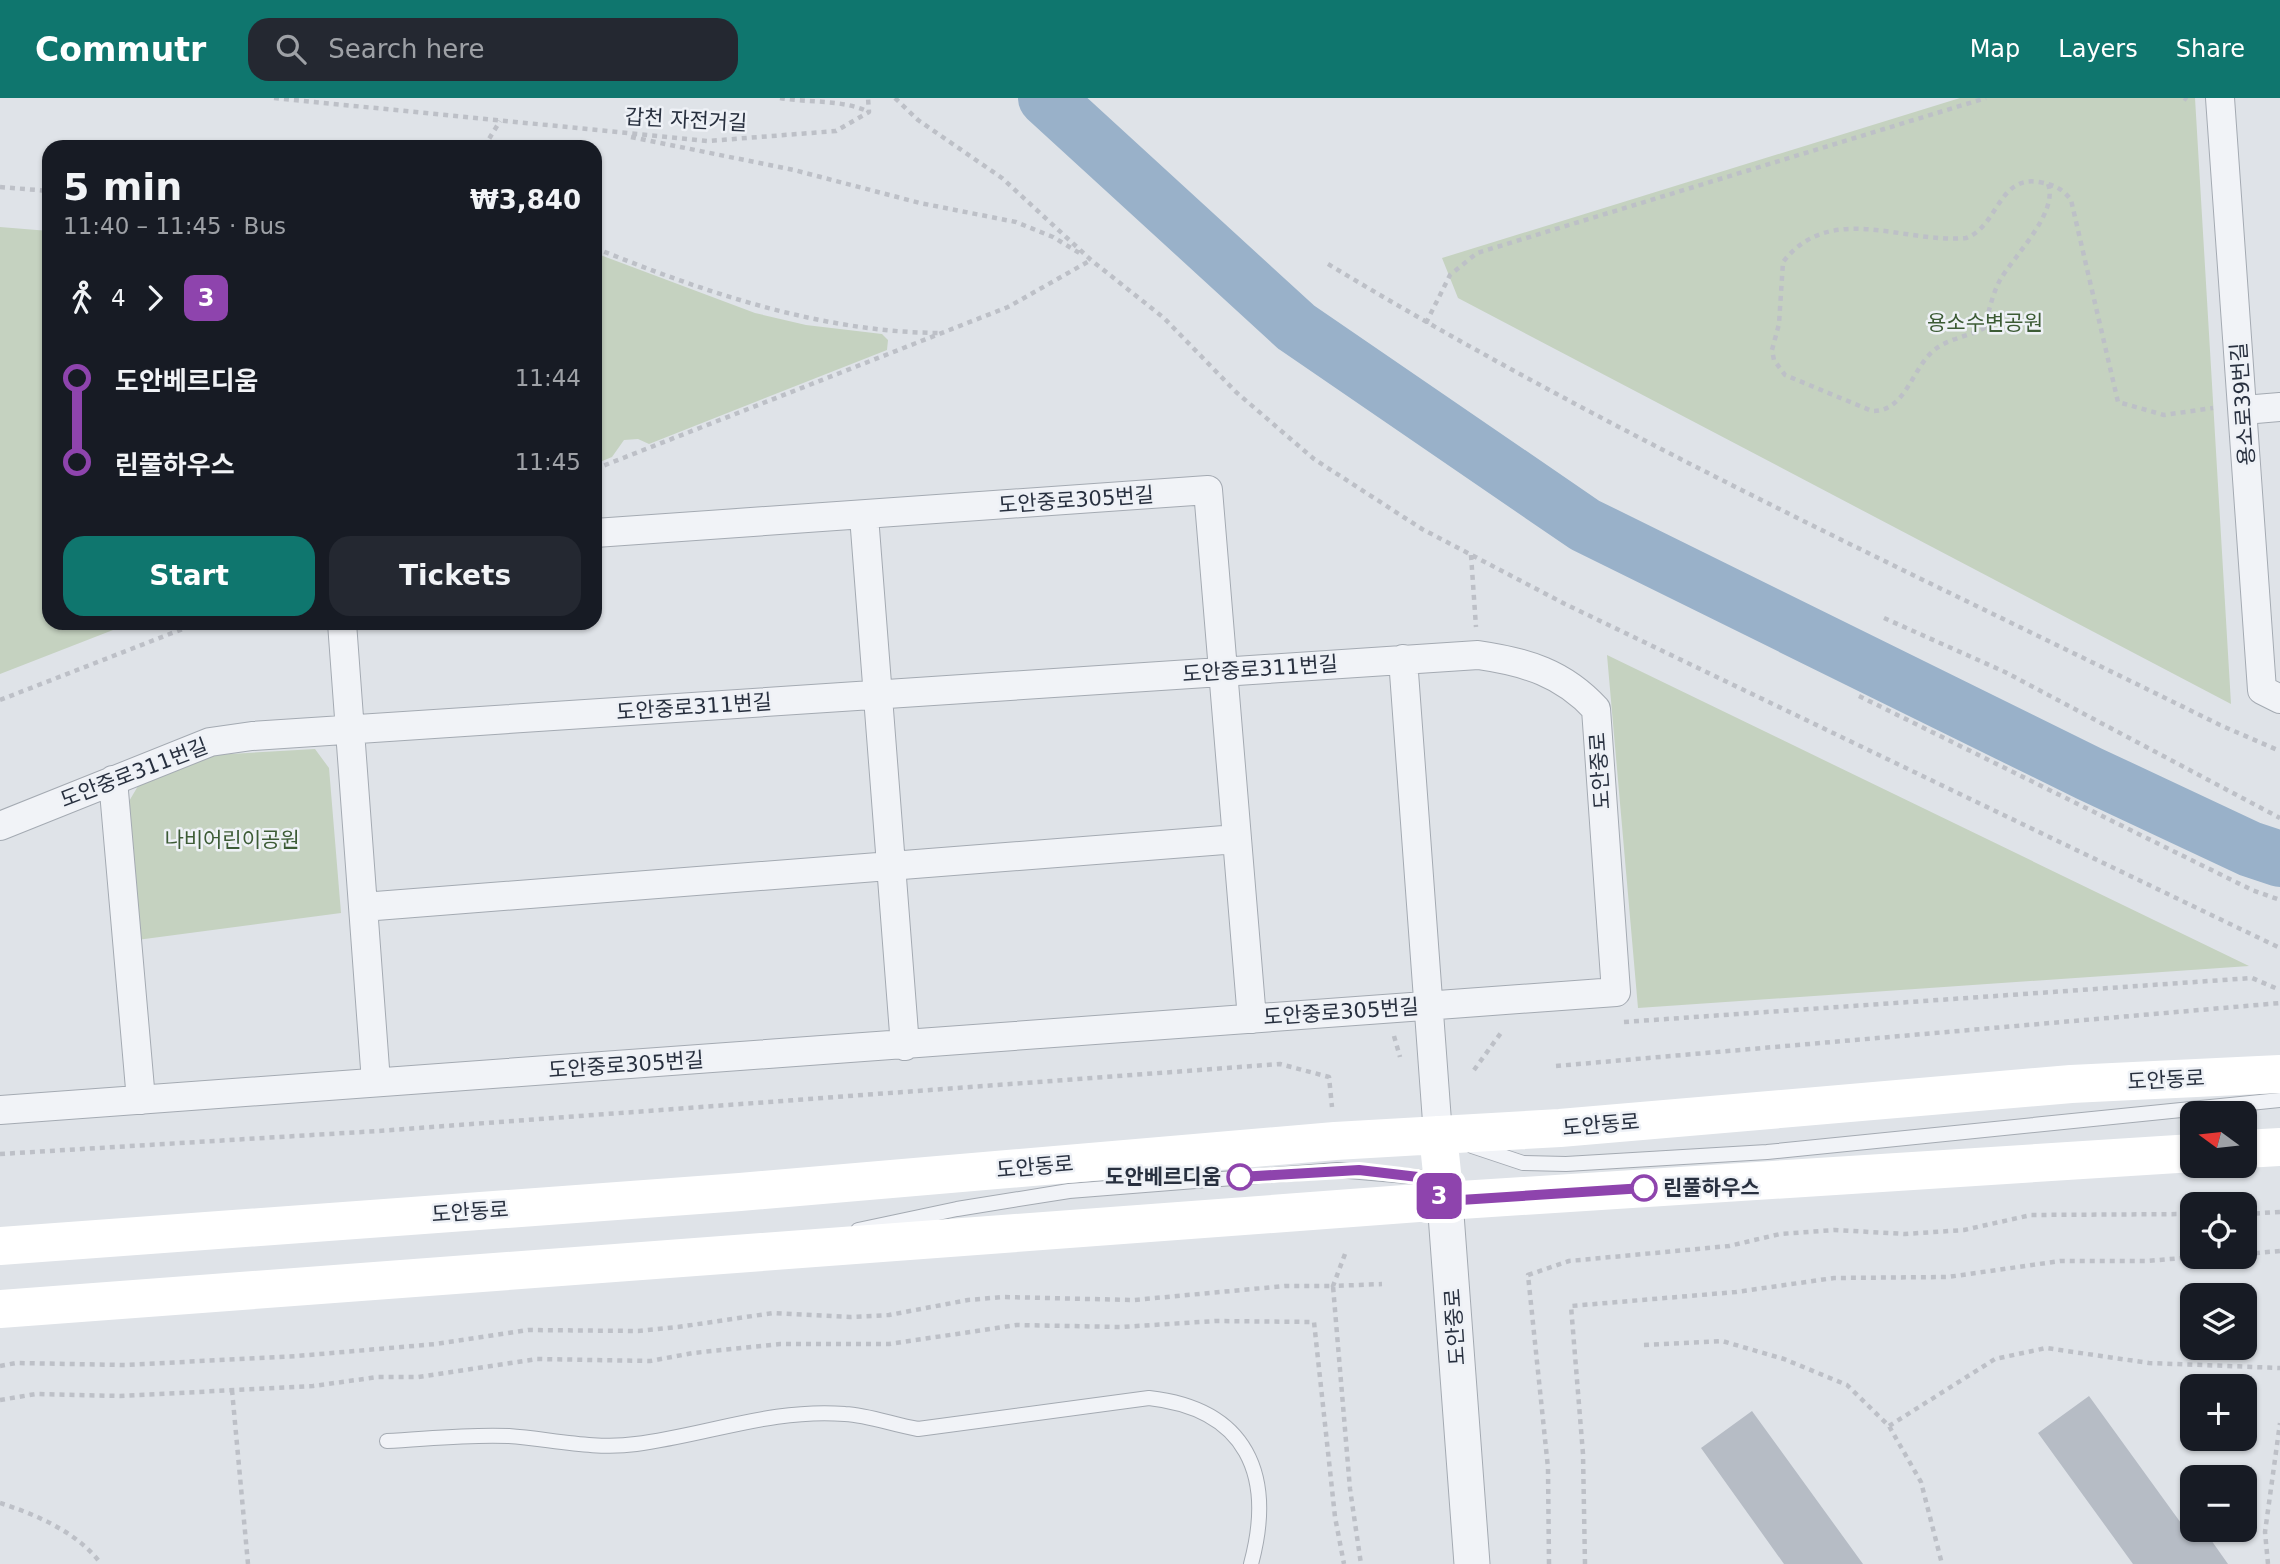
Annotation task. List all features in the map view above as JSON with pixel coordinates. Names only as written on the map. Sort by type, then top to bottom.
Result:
[{"type":"main road","name":"도안동로","points":[[0,1246],[740,1192],[1335,1141],[1560,1128],[2071,1084],[2280,1074]]},
{"type":"main road","name":"도안중로","points":[[1438,1135],[1445,1201]]},
{"type":"main road","points":[[2258,1148],[2280,1147]]},
{"type":"main road","points":[[0,1309],[820,1250],[1445,1201],[2180,1154]]},
{"type":"street","name":"용소로39번길","points":[[2220,98],[2262,690],[2280,699]]},
{"type":"street","points":[[2244,410],[2280,407]]},
{"type":"street","name":"도안중로305번길","points":[[602,533],[1208,490],[1252,1019]]},
{"type":"street","points":[[864,516],[905,1046]]},
{"type":"street","points":[[343,630],[376,1082]]},
{"type":"street","name":"도안중로","points":[[1430,1006],[1616,992],[1596,709],[1576,687],[1519,661],[1478,656],[1403,659],[1438,1135]]},
{"type":"street","name":"도안중로311번길","points":[[0,826],[210,743],[252,736],[1403,659]]},
{"type":"street","points":[[113,780],[141,1100]]},
{"type":"street","points":[[363,906],[1237,839]]},
{"type":"street","name":"도안중로305번길","points":[[0,1110],[1430,1006]]},
{"type":"street","name":"도안중로","points":[[1445,1201],[1472,1564]]},
{"type":"lane","points":[[1438,1135],[1523,1163],[1566,1164],[1768,1152],[2280,1100]]},
{"type":"lane","points":[[387,1441],[505,1436],[614,1446],[637,1444],[754,1419],[811,1413],[848,1414],[918,1429],[1149,1398],[1176,1401],[1215,1419],[1243,1447],[1257,1472],[1261,1502],[1259,1537],[1251,1564]]},
{"type":"path","name":"갑천 자전거길","points":[[274,98],[708,141],[771,139],[836,131],[869,112]]},
{"type":"path","points":[[780,98],[816,104],[852,104],[869,112],[868,98]]},
{"type":"path","points":[[895,98],[918,120],[1002,178],[1091,260],[1164,318],[1236,393],[1314,459],[1422,528],[1565,604],[2280,948]]},
{"type":"path","points":[[1426,323],[1450,275],[1476,253],[1986,98]]},
{"type":"path","points":[[488,140],[500,121]]},
{"type":"path","points":[[616,133],[1016,222],[1054,237],[1091,260]]},
{"type":"path","points":[[2048,184],[2050,197],[2046,211],[2000,280],[1984,328],[1956,337],[1933,351],[1897,400],[1882,411],[1872,411],[1785,375],[1774,360],[1772,350],[1779,324],[1783,262],[1803,241],[1838,228],[1966,238],[1979,234],[2009,189],[2027,180],[2048,184],[2063,189],[2071,200],[2118,402],[2164,415],[2214,408]]},
{"type":"path","points":[[0,187],[42,190]]},
{"type":"path","points":[[602,251],[662,275],[764,307],[895,333],[943,333]]},
{"type":"path","points":[[602,466],[1008,307],[1091,260]]},
{"type":"path","points":[[1328,264],[1426,323],[1649,442],[2220,725],[2280,751]]},
{"type":"path","points":[[1471,554],[1478,656]]},
{"type":"path","points":[[1884,618],[2005,672],[2280,818]]},
{"type":"path","points":[[0,700],[180,630]]},
{"type":"path","points":[[1859,696],[2252,890],[2280,900]]},
{"type":"path","points":[[1614,1022],[2252,978],[2280,990]]},
{"type":"path","points":[[1556,1066],[2280,1003]]},
{"type":"path","points":[[1474,1070],[1503,1030],[1517,1029]]},
{"type":"path","points":[[0,1154],[378,1131],[1280,1063],[1329,1077],[1333,1112]]},
{"type":"path","points":[[2257,1213],[2280,1212]]},
{"type":"path","points":[[1549,1564],[1548,1468],[1528,1275],[1569,1261],[1729,1246],[1780,1234],[1835,1230],[1905,1234],[1964,1230],[2031,1215],[2180,1214]]},
{"type":"path","points":[[2257,1253],[2280,1251]]},
{"type":"path","points":[[1345,1254],[1333,1286],[1350,1489],[1361,1564]]},
{"type":"path","points":[[1585,1564],[1583,1454],[1571,1306],[1736,1292],[1834,1278],[1948,1277],[2060,1261],[2180,1258]]},
{"type":"path","points":[[0,1366],[28,1363],[125,1365],[297,1356],[436,1345],[528,1330],[638,1331],[773,1312],[850,1317],[889,1315],[1003,1297],[1133,1300],[1285,1286],[1382,1284]]},
{"type":"path","points":[[0,1400],[37,1394],[120,1396],[313,1386],[378,1377],[418,1377],[537,1359],[650,1362],[692,1353],[780,1344],[889,1344],[1017,1325],[1121,1327],[1216,1321],[1314,1322],[1335,1517],[1344,1564]]},
{"type":"path","points":[[1644,1345],[1722,1341],[1784,1359],[1847,1385],[1889,1426],[1920,1482],[1942,1564]]},
{"type":"path","points":[[1889,1426],[1995,1359],[2046,1348],[2149,1363],[2280,1368]]},
{"type":"path","points":[[232,1390],[248,1564]]},
{"type":"path","points":[[2268,1564],[2265,1532],[2280,1423]]},
{"type":"path","points":[[0,1503],[27,1511],[90,1549],[101,1564]]},
{"type":"green space","name":"용소수변공원","points":[[1960,98],[2195,98],[2231,704],[1458,298],[1442,258]]},
{"type":"green space","points":[[0,227],[42,230],[42,630],[113,630],[0,674]]},
{"type":"green space","points":[[602,256],[755,313],[806,325],[882,334],[888,340],[887,350],[649,444],[638,439],[624,440],[612,457],[602,461]]},
{"type":"green space","points":[[1607,655],[2249,966],[1638,1008]]},
{"type":"green space","name":"나비어린이공원","points":[[315,749],[329,768],[341,913],[137,940],[128,803],[138,786],[213,755]]},
{"type":"building","points":[[2089,1396],[2180,1522],[2180,1542],[2212,1542],[2228,1564],[2133,1564],[2038,1433]]},
{"type":"building","points":[[1752,1411],[1863,1564],[1784,1564],[1701,1448]]},
{"type":"waterway","points":[[1046,98],[1296,327],[1585,525],[2090,774],[2250,849],[2280,859]]},
{"type":"bus line","name":"3","points":[[1240,1177],[1359,1170],[1418,1177],[1445,1201],[1644,1188]]},
{"type":"place","name":"도안베르디움","points":[[1240,1177]]},
{"type":"place","name":"린풀하우스","points":[[1644,1188]]}]
